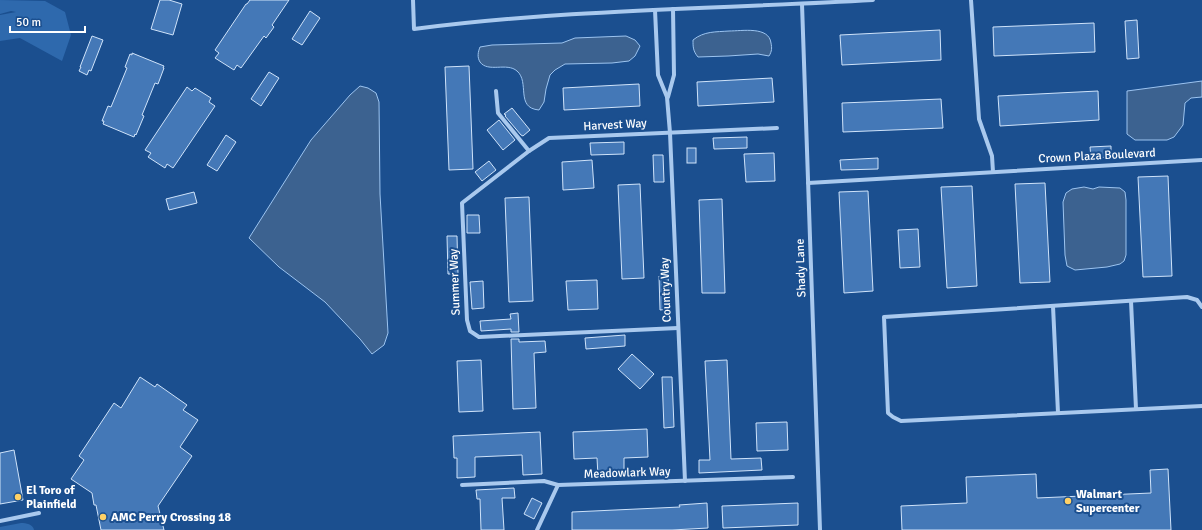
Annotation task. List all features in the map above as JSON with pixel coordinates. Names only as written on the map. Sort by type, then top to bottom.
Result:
[{"type":"street","points":[[413,0],[414,29],[527,18],[673,9],[873,0]]},
{"type":"street","points":[[971,0],[979,119],[992,156],[993,172]]},
{"type":"street","name":"Shady Lane","points":[[802,4],[820,530]]},
{"type":"street","points":[[668,98],[674,75],[673,9]]},
{"type":"street","points":[[655,10],[658,75],[668,98]]},
{"type":"street","points":[[496,91],[498,113],[529,151]]},
{"type":"street","name":"Country Way","points":[[668,98],[685,481]]},
{"type":"street","name":"Harvest Way","points":[[529,151],[549,138],[777,128]]},
{"type":"street","name":"Summer Way","points":[[529,151],[462,203],[467,320],[470,331],[479,337],[678,328]]},
{"type":"street","name":"Crown Plaza Boulevard","points":[[808,183],[1202,160]]},
{"type":"street","points":[[1202,307],[1197,300],[1187,297],[884,317],[888,413],[900,421],[1202,406]]},
{"type":"street","points":[[1131,301],[1136,409]]},
{"type":"street","points":[[1054,306],[1058,413]]},
{"type":"street","name":"Meadowlark Way","points":[[462,485],[544,481],[558,485],[793,477]]},
{"type":"street","points":[[537,530],[558,485]]},
{"type":"street","points":[[0,522],[40,513]]},
{"type":"shaded area","points":[[0,0],[45,1],[65,12],[71,35],[62,61],[20,38],[0,41],[0,15],[16,12],[11,11],[0,14]]},
{"type":"shaded area","points":[[747,30],[760,32],[769,38],[772,48],[769,56],[758,54],[698,57],[695,53],[693,40],[701,35],[715,32]]},
{"type":"shaded area","points":[[626,36],[635,40],[640,46],[635,56],[629,61],[612,63],[565,64],[550,75],[544,102],[539,110],[527,105],[523,81],[517,71],[508,67],[488,67],[480,62],[478,56],[480,47],[492,45],[562,43],[575,38]]},
{"type":"shaded area","points":[[1202,81],[1202,97],[1191,98],[1185,103],[1183,125],[1174,137],[1167,140],[1135,140],[1127,134],[1127,91]]},
{"type":"shaded area","points":[[360,86],[368,88],[376,93],[379,102],[380,194],[388,333],[384,345],[372,354],[325,302],[279,267],[249,238],[311,140],[350,95]]},
{"type":"shaded area","points":[[1084,187],[1093,189],[1099,187],[1120,188],[1125,192],[1126,255],[1124,261],[1120,264],[1107,267],[1075,270],[1067,266],[1065,255],[1063,202],[1066,193],[1072,189]]},
{"type":"shaded area","points":[[21,523],[31,525],[34,530],[0,530],[0,527]]},
{"type":"building","points":[[160,0],[169,0],[182,4],[173,35],[151,29]]},
{"type":"building","points":[[250,0],[289,0],[272,25],[274,27],[266,38],[264,36],[241,68],[237,65],[234,70],[215,58],[219,53],[215,50]]},
{"type":"building","points":[[310,11],[320,18],[302,45],[292,39]]},
{"type":"building","points":[[1137,20],[1139,58],[1127,59],[1125,21]]},
{"type":"building","points":[[1094,23],[1095,52],[994,56],[993,27]]},
{"type":"building","points":[[940,30],[941,60],[842,65],[840,35]]},
{"type":"building","points":[[92,36],[103,40],[91,71],[89,70],[87,75],[79,71]]},
{"type":"building","points":[[132,53],[164,66],[158,84],[155,83],[142,115],[144,116],[134,137],[103,124],[104,121],[102,121],[108,106],[111,107],[127,68],[125,67],[130,54],[132,55]]},
{"type":"building","points":[[469,66],[473,169],[449,170],[445,67]]},
{"type":"building","points":[[269,72],[279,78],[261,106],[251,99]]},
{"type":"building","points":[[772,78],[774,102],[698,106],[697,82]]},
{"type":"building","points":[[639,84],[640,106],[564,110],[563,88]]},
{"type":"building","points":[[187,87],[192,91],[195,88],[211,98],[209,102],[215,106],[173,168],[167,164],[165,168],[148,157],[151,153],[145,150]]},
{"type":"building","points":[[1098,91],[1099,120],[1000,126],[998,96]]},
{"type":"building","points":[[941,99],[943,128],[843,132],[842,103]]},
{"type":"building","points":[[512,108],[530,130],[523,136],[504,114]]},
{"type":"building","points":[[499,120],[515,140],[503,150],[487,130]]},
{"type":"building","points":[[226,135],[236,142],[217,171],[207,165]]},
{"type":"building","points":[[747,137],[747,148],[714,149],[713,138]]},
{"type":"building","points":[[624,142],[624,154],[591,155],[590,143]]},
{"type":"building","points":[[1111,146],[1111,157],[1091,158],[1090,147]]},
{"type":"building","points":[[687,148],[696,148],[696,163],[687,163]]},
{"type":"building","points":[[774,153],[775,181],[746,182],[744,154]]},
{"type":"building","points":[[653,155],[663,155],[664,182],[654,182]]},
{"type":"building","points":[[878,158],[878,169],[841,170],[840,160]]},
{"type":"building","points":[[592,160],[594,188],[563,190],[562,162]]},
{"type":"building","points":[[489,161],[496,170],[482,181],[475,172]]},
{"type":"building","points":[[1168,176],[1172,276],[1143,277],[1138,177]]},
{"type":"building","points":[[1045,183],[1050,282],[1020,283],[1015,184]]},
{"type":"building","points":[[640,184],[644,278],[622,279],[618,185]]},
{"type":"building","points":[[972,186],[977,286],[947,288],[941,187]]},
{"type":"building","points":[[868,191],[873,291],[844,293],[839,192]]},
{"type":"building","points":[[194,192],[197,203],[169,210],[166,199]]},
{"type":"building","points":[[529,197],[533,301],[509,302],[505,198]]},
{"type":"building","points":[[722,199],[725,293],[702,293],[699,200]]},
{"type":"building","points":[[467,215],[479,215],[480,233],[467,233]]},
{"type":"building","points":[[918,229],[920,267],[900,268],[898,230]]},
{"type":"building","points":[[447,236],[457,236],[458,274],[448,274]]},
{"type":"building","points":[[659,276],[668,276],[670,309],[660,310]]},
{"type":"building","points":[[597,280],[598,309],[568,310],[566,281]]},
{"type":"building","points":[[483,281],[484,308],[472,309],[470,282]]},
{"type":"building","points":[[518,313],[519,332],[511,332],[511,329],[481,331],[480,321],[511,319],[510,314]]},
{"type":"building","points":[[625,335],[625,346],[586,349],[585,338]]},
{"type":"building","points":[[511,339],[519,339],[519,342],[545,341],[546,352],[534,353],[536,408],[513,409]]},
{"type":"building","points":[[632,354],[654,374],[640,389],[618,369]]},
{"type":"building","points":[[481,360],[483,411],[459,412],[457,361]]},
{"type":"building","points":[[727,360],[731,459],[761,458],[762,470],[699,473],[699,460],[710,460],[705,361]]},
{"type":"building","points":[[140,377],[155,387],[157,384],[187,405],[183,410],[198,420],[180,447],[192,456],[158,506],[164,530],[101,530],[92,493],[71,479],[84,460],[79,456],[114,403],[121,408]]},
{"type":"building","points":[[662,377],[672,377],[674,427],[664,428]]},
{"type":"building","points":[[787,422],[788,450],[757,451],[756,423]]},
{"type":"building","points":[[647,429],[648,457],[624,458],[624,475],[598,476],[597,458],[574,459],[573,432]]},
{"type":"building","points":[[540,432],[542,474],[523,475],[522,455],[475,457],[475,477],[457,478],[457,458],[454,458],[453,436]]},
{"type":"building","points":[[14,450],[23,500],[0,504],[0,453]]},
{"type":"building","name":"Walmart Supercenter","points":[[1168,469],[1171,530],[902,530],[901,506],[967,503],[966,477],[1036,474],[1037,498],[1151,493],[1150,470]]},
{"type":"building","points":[[514,488],[515,498],[502,498],[504,530],[481,530],[480,499],[477,499],[476,490]]},
{"type":"building","points":[[532,498],[542,503],[534,519],[524,514]]},
{"type":"building","points":[[707,503],[708,528],[672,530],[572,530],[572,512],[680,507],[679,505]]},
{"type":"building","points":[[798,503],[798,525],[723,528],[722,506]]},
{"type":"place","name":"El Toro of Plainfield","points":[[18,497]]},
{"type":"place","name":"Walmart Supercenter","points":[[1068,501]]},
{"type":"place","name":"AMC Perry Crossing 18","points":[[103,517]]}]
